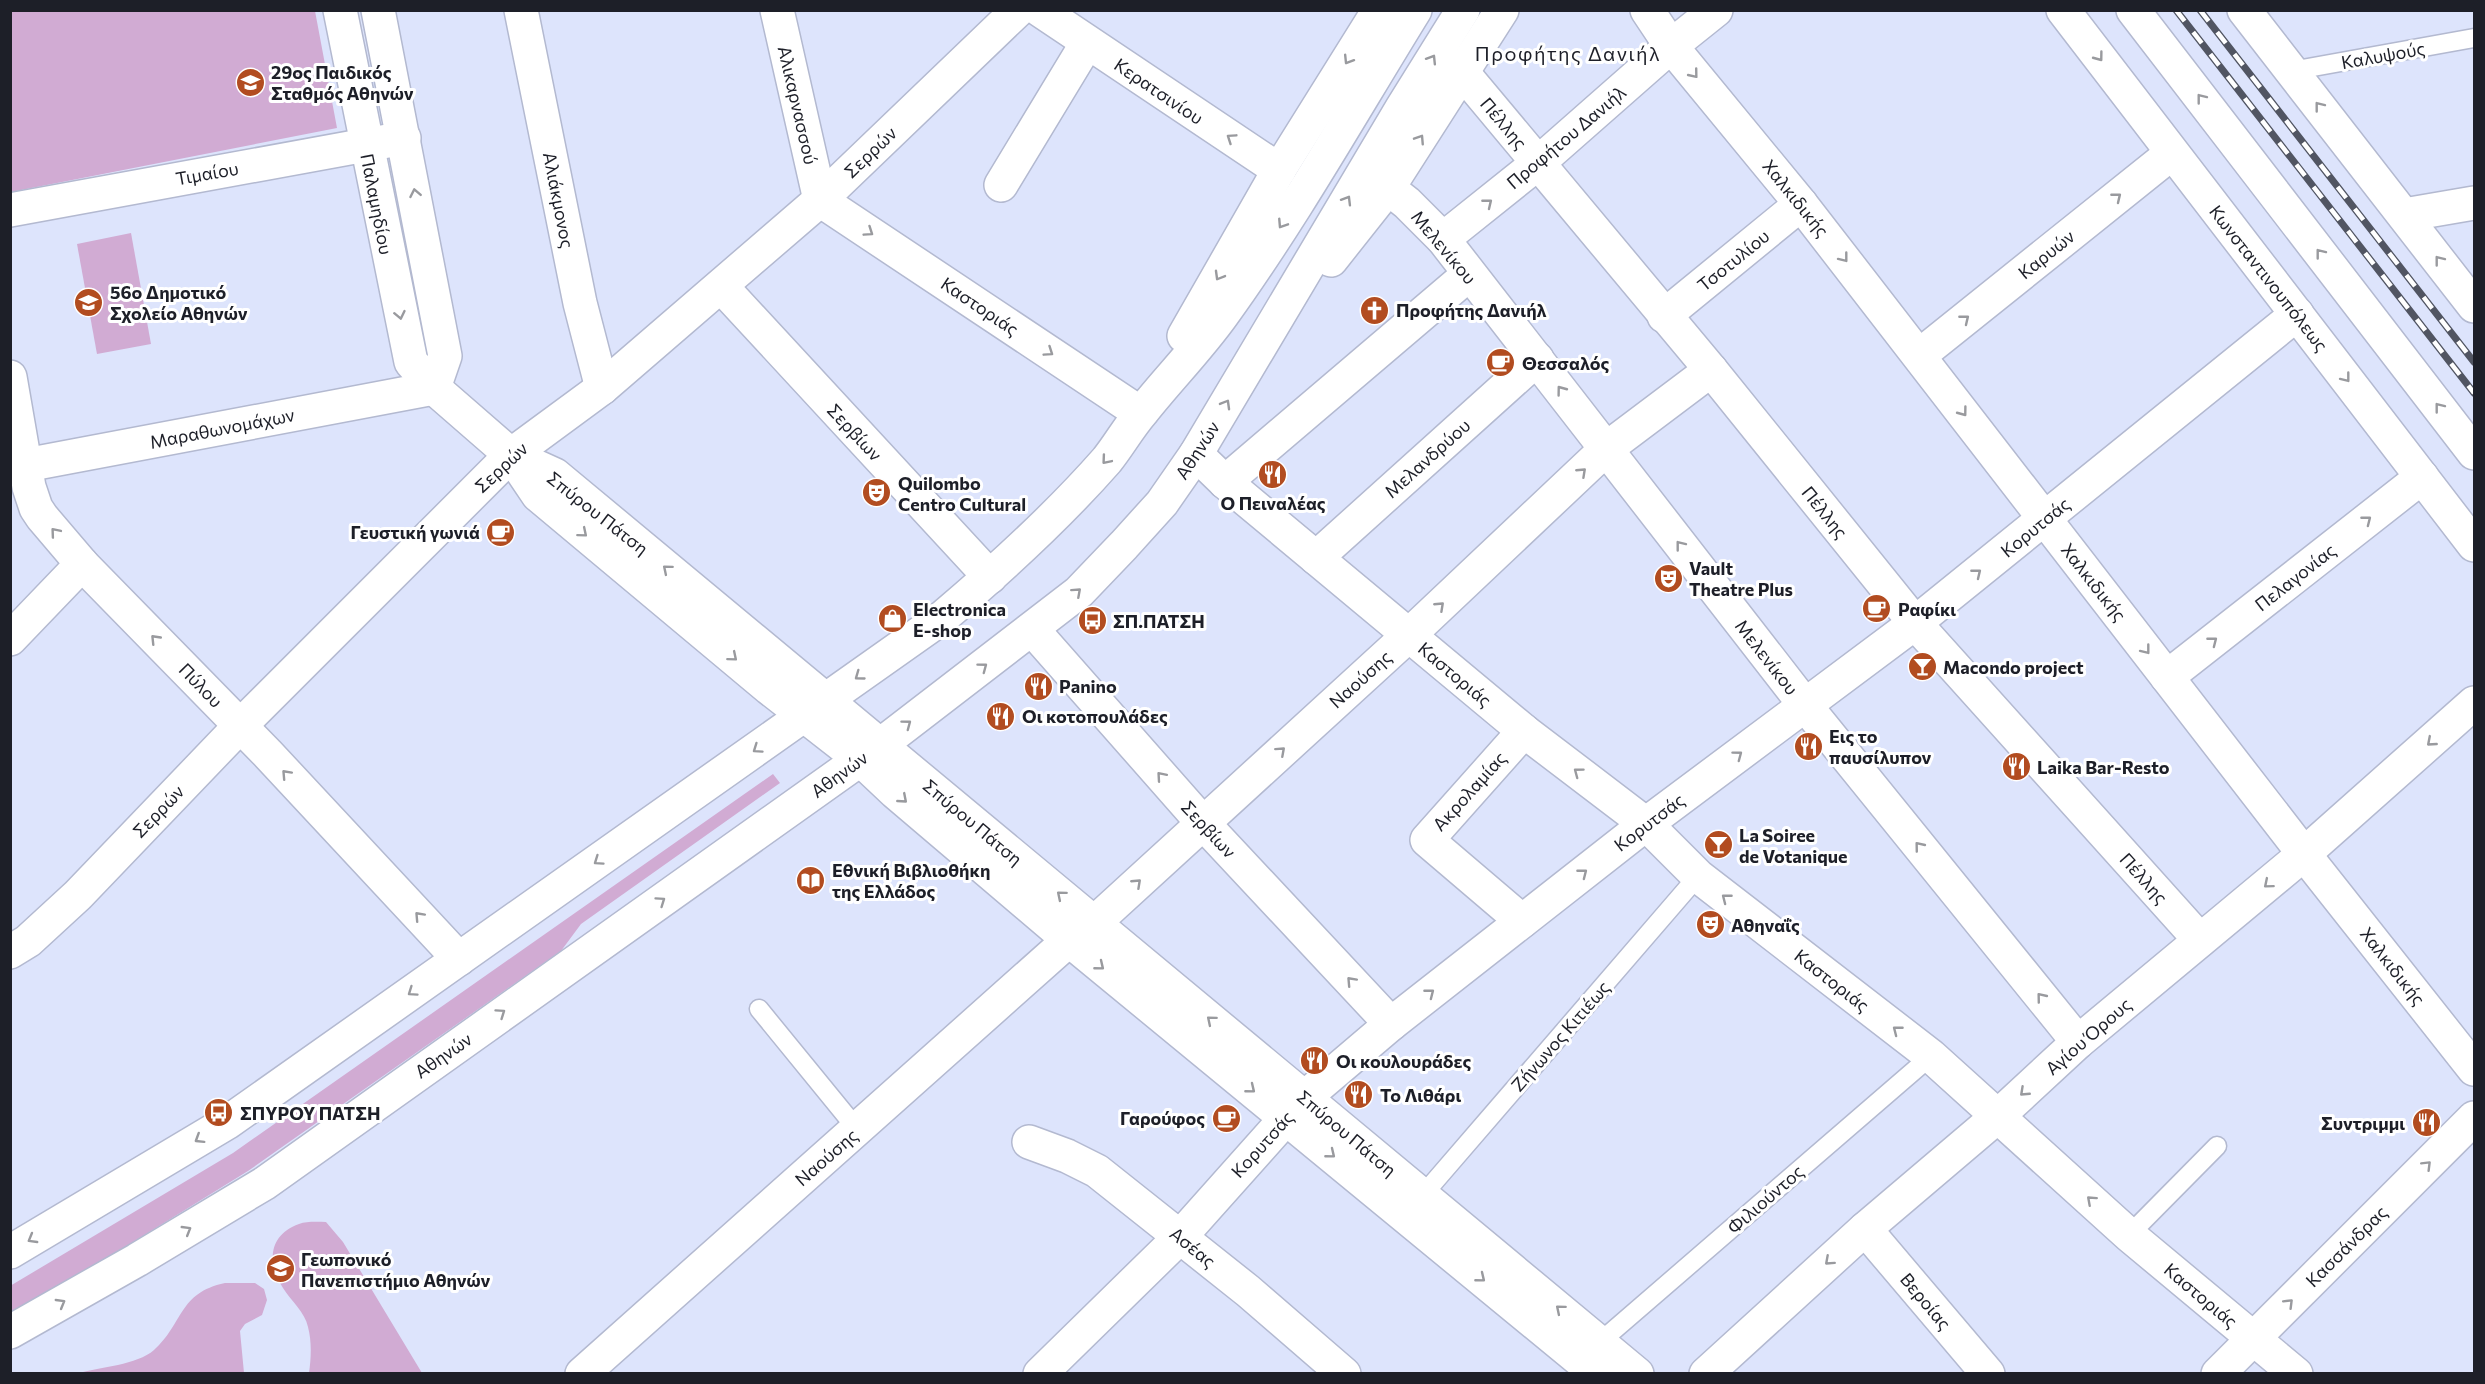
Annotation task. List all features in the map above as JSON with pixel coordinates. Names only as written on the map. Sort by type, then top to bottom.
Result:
[{"type":"main road","name":"Παλαμηδίου","points":[[340,10],[411,362],[434,388],[512,455]]},
{"type":"main road","points":[[378,10],[445,356],[434,388]]},
{"type":"main road","name":"Αλιάκμονος","points":[[521,10],[580,303],[602,388]]},
{"type":"main road","name":"Αλικαρνασσού","points":[[777,10],[820,200]]},
{"type":"main road","name":"Σερρών","points":[[10,952],[28,941],[78,895],[240,726],[512,455],[602,388],[820,200],[1018,10]]},
{"type":"main road","name":"Κερατσινίου","points":[[1040,10],[1279,170]]},
{"type":"main road","points":[[1140,413],[1279,170],[1379,10]]},
{"type":"main road","points":[[10,1252],[228,1122],[943,617],[990,577],[1034,537],[1109,457],[1140,413],[1223,315],[1295,205],[1415,10]]},
{"type":"main road","name":"Αθηνών","points":[[10,1332],[137,1260],[265,1183],[870,753],[1079,592],[1162,502],[1196,454],[1463,10]]},
{"type":"main road","points":[[1253,357],[1388,188],[1503,10]]},
{"type":"main road","name":"Χαλκιδικής","points":[[1647,10],[1671,46],[1801,204],[2304,854],[2475,1069]]},
{"type":"main road","name":"Προφήτου Δανιήλ","points":[[1443,239],[1538,163],[1671,46],[1716,10]]},
{"type":"main road","name":"Κωνσταντινουπόλεως","points":[[2063,10],[2475,545]]},
{"type":"main road","points":[[2133,10],[2475,453]]},
{"type":"main road","points":[[2244,10],[2475,306]]},
{"type":"main road","points":[[1001,185],[1087,43]]},
{"type":"main road","name":"Πέλλης","points":[[1463,73],[1711,370],[1915,623],[2200,940]]},
{"type":"main road","name":"Τιμαίου","points":[[10,210],[404,138]]},
{"type":"main road","name":"Καρυών","points":[[1920,356],[2172,153]]},
{"type":"main road","name":"Μελενίκου","points":[[1388,188],[1407,203],[1443,239],[1805,705],[2078,1042]]},
{"type":"main road","name":"Καστοριάς","points":[[820,200],[1140,413]]},
{"type":"main road","points":[[2404,215],[2475,203]]},
{"type":"main road","name":"Τσοτυλίου","points":[[1664,316],[1801,204]]},
{"type":"main road","points":[[1225,483],[1468,274]]},
{"type":"main road","name":"Σερβίων","points":[[721,286],[990,577]]},
{"type":"main road","name":"Κορυτσάς","points":[[1040,1374],[1180,1237],[1295,1107],[1391,1024],[1646,824],[1915,623],[2297,314]]},
{"type":"main road","name":"Μελανδρύου","points":[[1316,558],[1537,359]]},
{"type":"main road","name":"Ναούσης","points":[[582,1374],[1081,932],[1409,635],[1606,449],[1711,370]]},
{"type":"main road","name":"Πύλου","points":[[10,376],[18,467],[29,487],[36,508],[82,564],[240,726],[459,959]]},
{"type":"main road","name":"Μαραθωνομάχων","points":[[18,467],[434,388]]},
{"type":"main road","name":"Καστοριάς","points":[[1196,454],[1225,483],[1524,731],[1646,824],[1698,876],[1931,1056],[2129,1235],[2296,1374]]},
{"type":"main road","name":"Σπύρου Πάτση","points":[[512,455],[538,495],[769,688],[815,707],[1081,932],[1295,1107],[1582,1360],[1637,1374]]},
{"type":"main road","name":"Πελαγονίας","points":[[2167,677],[2422,477]]},
{"type":"main road","points":[[10,639],[82,564]]},
{"type":"main road","name":"Σερβίων","points":[[1032,629],[1202,822],[1391,1024]]},
{"type":"main road","name":"Αγίου Όρους","points":[[1706,1374],[1865,1229],[1998,1116],[2078,1042],[2304,854],[2475,703]]},
{"type":"main road","name":"Ακρολαμίας","points":[[1522,921],[1427,840],[1524,731]]},
{"type":"main road","name":"Σπύρου Πάτση","points":[[1295,1107],[1422,1196],[1582,1360]]},
{"type":"main road","name":"Κασσάνδρας","points":[[2218,1374],[2475,1119]]},
{"type":"main road","name":"Ασέας","points":[[1029,1142],[1090,1167],[1145,1207],[1293,1328],[1344,1374]]},
{"type":"main road","name":"Βεροίας","points":[[1865,1229],[1988,1374]]},
{"type":"lane","name":"Καλυψούς","points":[[2291,71],[2475,38]]},
{"type":"lane","name":"Ζήνωνος Κιτιέως","points":[[1422,1196],[1698,876]]},
{"type":"lane","points":[[759,1009],[857,1130]]},
{"type":"lane","name":"Φιλιούντος","points":[[1582,1360],[1931,1056]]},
{"type":"lane","points":[[2129,1235],[2217,1146]]},
{"type":"shaded area","points":[[11,10],[315,11],[337,128],[11,192]]},
{"type":"shaded area","points":[[131,233],[151,344],[97,354],[77,244]]},
{"type":"shaded area","points":[[773,774],[780,783],[581,924],[561,951],[248,1171],[125,1247],[11,1313],[10,1286],[233,1153]]},
{"type":"shaded area","points":[[305,1222],[326,1222],[343,1242],[422,1373],[309,1373],[311,1350],[308,1327],[304,1316],[278,1279],[274,1269],[273,1251],[281,1235],[289,1229]]},
{"type":"shaded area","points":[[225,1283],[255,1283],[264,1289],[267,1300],[262,1315],[245,1324],[240,1331],[244,1373],[79,1373],[128,1362],[147,1355],[164,1340],[190,1301],[198,1294]]},
{"type":"railway","points":[[2176,10],[2474,393]]},
{"type":"railway","points":[[2200,10],[2474,362]]},
{"type":"place","name":"29ος Παιδικός Σταθμός Αθηνών","points":[[250,82]]},
{"type":"place","name":"56ο Δημοτικό Σχολείο Αθηνών","points":[[89,302]]},
{"type":"place","name":"Προφήτης Δανιήλ","points":[[1375,310]]},
{"type":"place","name":"Θεσσαλός","points":[[1501,363]]},
{"type":"place","name":"Ο Πειναλέας","points":[[1273,474]]},
{"type":"place","name":"Quilombo Centro Cultural","points":[[877,493]]},
{"type":"place","name":"Γευστική γωνιά","points":[[501,532]]},
{"type":"place","name":"Vault Theatre Plus","points":[[1668,578]]},
{"type":"place","name":"Ραφίκι","points":[[1877,609]]},
{"type":"place","name":"Electronica E-shop","points":[[892,619]]},
{"type":"place","name":"ΣΠ.ΠΑΤΣΗ","points":[[1092,621]]},
{"type":"place","name":"Macondo project","points":[[1922,667]]},
{"type":"place","name":"Panino","points":[[1038,686]]},
{"type":"place","name":"Οι κοτοπουλάδες","points":[[1001,716]]},
{"type":"place","name":"Εις το παυσίλυπον","points":[[1808,746]]},
{"type":"place","name":"Laika Bar-Resto","points":[[2016,767]]},
{"type":"place","name":"La Soiree de Votanique","points":[[1718,845]]},
{"type":"place","name":"Εθνική Βιβλιοθήκη της Ελλάδος","points":[[811,880]]},
{"type":"place","name":"Αθηναΐς","points":[[1710,925]]},
{"type":"place","name":"Οι κουλουράδες","points":[[1315,1061]]},
{"type":"place","name":"Το Λιθάρι","points":[[1359,1095]]},
{"type":"place","name":"ΣΠΥΡΟΥ ΠΑΤΣΗ","points":[[219,1113]]},
{"type":"place","name":"Γαρούφος","points":[[1226,1118]]},
{"type":"place","name":"Συντριμμι","points":[[2426,1123]]},
{"type":"place","name":"Γεωπονικό Πανεπιστήμιο Αθηνών","points":[[280,1269]]},
{"type":"district","name":"Προφήτης Δανιήλ","points":[[1568,53]]}]
